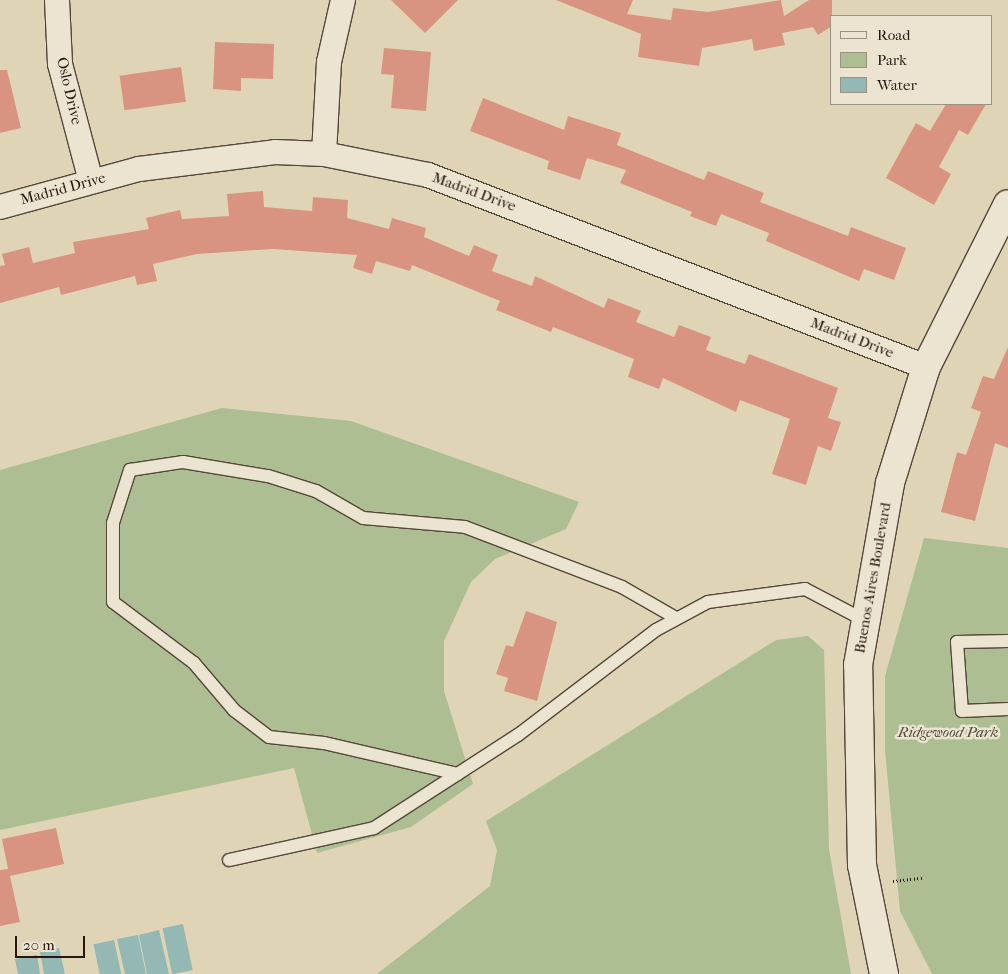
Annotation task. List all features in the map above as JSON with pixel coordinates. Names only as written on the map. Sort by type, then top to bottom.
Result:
[{"type":"street","name":"Oslo Drive","points":[[57,0],[60,64],[91,181]]},
{"type":"street","points":[[324,154],[329,62],[343,0]]},
{"type":"street","name":"Madrid Drive","points":[[0,206],[138,169],[275,152],[324,154],[428,175],[926,367]]},
{"type":"street","name":"Buenos Aires Boulevard","points":[[884,974],[862,865],[858,665],[890,483],[926,367],[1008,204]]},
{"type":"lane","points":[[458,774],[353,749],[269,737],[234,710],[194,663],[113,602],[113,523],[130,470],[183,462],[268,476],[316,491],[363,518],[465,528],[622,587],[676,618]]},
{"type":"lane","points":[[229,860],[374,828],[458,774],[676,618],[708,602],[805,589],[866,621]]},
{"type":"lane","points":[[1008,641],[957,642],[962,711],[1008,709]]},
{"type":"path","points":[[893,881],[923,878]]},
{"type":"green space","points":[[222,408],[351,421],[579,502],[566,529],[495,559],[471,582],[444,641],[444,691],[473,784],[411,827],[317,853],[294,768],[0,830],[0,470]]},
{"type":"green space","name":"Ridgewood Park","points":[[924,538],[1008,548],[1008,974],[932,974],[900,911],[885,750],[885,676]]},
{"type":"green space","points":[[808,636],[824,650],[829,849],[851,974],[377,974],[490,886],[497,850],[486,821],[776,640]]},
{"type":"water","points":[[183,924],[193,970],[172,974],[162,928]]},
{"type":"water","points":[[159,930],[169,974],[147,974],[139,935]]},
{"type":"water","points":[[138,935],[146,974],[125,974],[117,939]]},
{"type":"water","points":[[114,940],[121,974],[100,974],[93,944]]},
{"type":"water","points":[[59,948],[65,974],[44,974],[40,952]]},
{"type":"water","points":[[37,955],[40,974],[18,974],[15,959]]},
{"type":"building","points":[[391,0],[458,0],[425,33]]},
{"type":"building","points":[[556,0],[633,0],[627,14],[671,20],[673,8],[708,12],[781,0],[784,16],[809,0],[832,0],[830,27],[818,35],[813,27],[782,33],[785,45],[754,51],[752,39],[702,48],[699,66],[638,57],[641,34]]},
{"type":"building","points":[[215,42],[274,44],[273,79],[241,78],[241,91],[213,89]]},
{"type":"building","points":[[384,48],[431,52],[426,111],[391,108],[394,75],[381,74]]},
{"type":"building","points":[[181,67],[186,102],[124,110],[120,76]]},
{"type":"building","points":[[0,70],[7,70],[21,128],[0,133]]},
{"type":"building","points":[[483,98],[564,130],[568,116],[621,133],[617,145],[704,180],[708,171],[764,193],[760,202],[848,236],[851,227],[906,248],[894,280],[864,269],[859,281],[766,241],[769,233],[721,214],[716,226],[690,216],[692,212],[620,183],[626,170],[587,158],[580,180],[547,169],[549,161],[470,131]]},
{"type":"building","points":[[945,105],[985,105],[968,135],[959,130],[939,167],[951,174],[934,205],[886,178],[916,123],[930,131]]},
{"type":"building","points":[[263,191],[264,207],[312,211],[313,197],[348,200],[347,218],[389,229],[392,218],[426,228],[424,237],[469,256],[474,245],[498,255],[492,271],[532,286],[535,276],[604,308],[608,298],[641,311],[636,322],[674,337],[679,325],[711,337],[706,350],[745,364],[749,354],[838,388],[828,418],[841,422],[831,451],[818,446],[806,485],[772,474],[790,419],[740,400],[736,412],[663,378],[659,389],[628,377],[634,359],[553,327],[551,332],[496,310],[500,301],[412,265],[410,271],[376,261],[372,274],[353,268],[357,255],[273,249],[197,254],[153,264],[157,281],[137,285],[135,276],[61,295],[59,287],[0,303],[0,266],[5,265],[2,254],[29,247],[33,263],[75,253],[73,242],[149,229],[146,218],[180,210],[182,219],[229,216],[227,194]]},
{"type":"building","points":[[1008,347],[1008,448],[995,443],[975,521],[941,512],[957,452],[966,455],[981,412],[971,408],[983,376],[994,379]]},
{"type":"building","points":[[526,611],[557,622],[537,701],[504,691],[508,678],[496,674],[506,645],[513,647]]},
{"type":"building","points":[[56,828],[64,864],[10,876],[20,922],[0,926],[0,870],[8,869],[2,839]]}]
